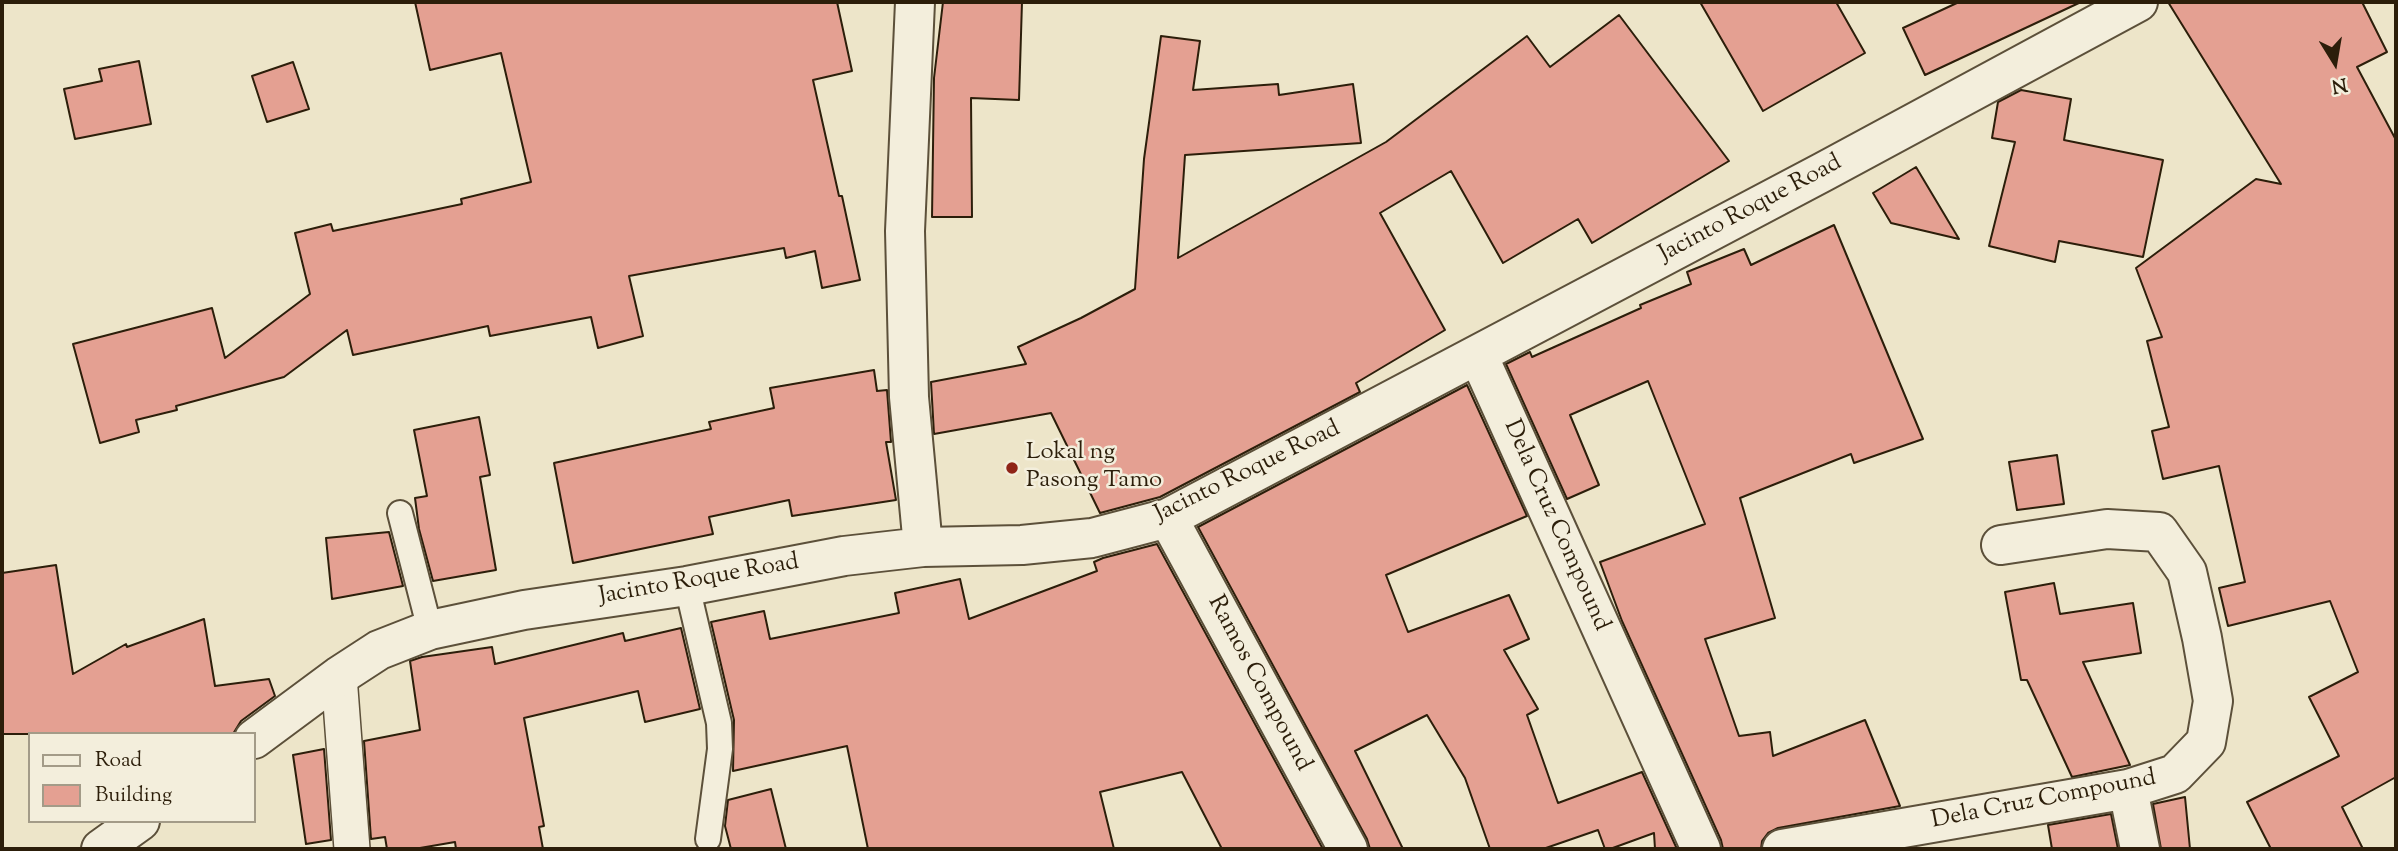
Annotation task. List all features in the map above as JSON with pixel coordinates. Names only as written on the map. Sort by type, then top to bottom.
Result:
[{"type":"street","points":[[915,2],[905,231],[909,397],[923,547]]},
{"type":"street","name":"Jacinto Roque Road","points":[[256,738],[379,650],[430,629],[524,610],[687,586],[844,556],[923,547],[1022,545],[1092,538],[1168,518],[2138,2]]},
{"type":"street","name":"Dela Cruz Compound","points":[[1478,355],[1701,849]]},
{"type":"street","name":"Ramos Compound","points":[[1168,518],[1348,849]]},
{"type":"street","name":"Dela Cruz Compound","points":[[1782,849],[2128,789],[2175,774],[2206,742],[2213,701],[2202,638],[2187,572],[2159,532],[2106,529],[2001,545]]},
{"type":"street","points":[[339,676],[352,849]]},
{"type":"street","points":[[2128,789],[2140,849]]},
{"type":"street","points":[[101,849],[137,823]]},
{"type":"lane","points":[[400,513],[430,629]]},
{"type":"lane","points":[[687,586],[719,723],[720,749],[708,839]]},
{"type":"building","points":[[415,2],[837,2],[852,71],[813,80],[860,280],[822,288],[815,251],[786,258],[784,248],[629,276],[643,336],[598,348],[591,317],[490,336],[488,326],[353,355],[347,330],[284,377],[176,406],[177,410],[136,420],[139,432],[100,443],[73,344],[212,308],[225,358],[310,294],[295,233],[331,224],[333,231],[462,204],[461,199],[531,182],[501,53],[430,70]]},
{"type":"building","points":[[943,2],[1022,2],[1019,100],[971,98],[972,217],[932,217],[934,78]]},
{"type":"building","points":[[1700,2],[1836,2],[1865,53],[1763,111]]},
{"type":"building","points":[[1959,2],[2081,2],[1925,75],[1903,28]]},
{"type":"building","points":[[2168,2],[2362,2],[2387,52],[2357,67],[2396,140],[2396,777],[2342,807],[2363,849],[2271,849],[2247,802],[2339,756],[2309,697],[2358,672],[2330,601],[2228,626],[2219,588],[2245,582],[2219,466],[2163,479],[2152,431],[2169,427],[2147,341],[2162,337],[2136,268],[2256,179],[2281,184]]},
{"type":"building","points":[[1619,15],[1729,161],[1592,243],[1578,219],[1503,263],[1451,171],[1380,213],[1445,330],[1356,383],[1360,392],[1160,497],[1100,513],[1051,413],[934,434],[931,382],[1026,364],[1018,347],[1135,289],[1144,159],[1161,36],[1200,41],[1193,90],[1278,84],[1279,95],[1353,84],[1361,143],[1185,155],[1178,258],[1386,142],[1527,36],[1550,67]]},
{"type":"building","points":[[139,61],[151,124],[75,139],[64,89],[102,81],[99,69]]},
{"type":"building","points":[[293,62],[309,109],[267,122],[252,76]]},
{"type":"building","points":[[2021,90],[2071,99],[2064,140],[2163,160],[2143,257],[2059,241],[2055,262],[1989,246],[2015,142],[1992,138],[1998,102]]},
{"type":"building","points":[[1916,167],[1959,239],[1891,223],[1873,193]]},
{"type":"building","points":[[1834,225],[1923,439],[1854,463],[1851,454],[1740,498],[1775,618],[1705,639],[1739,736],[1770,732],[1773,756],[1865,720],[1900,806],[1778,828],[1768,833],[1762,841],[1761,849],[1723,849],[1622,621],[1600,562],[1705,524],[1648,381],[1570,415],[1599,485],[1567,499],[1506,364],[1530,352],[1532,357],[1641,308],[1640,305],[1691,284],[1687,272],[1744,249],[1751,265]]},
{"type":"building","points":[[874,370],[877,391],[887,390],[891,442],[886,442],[896,500],[792,516],[789,500],[709,517],[713,534],[573,563],[554,463],[711,429],[709,422],[774,408],[770,388]]},
{"type":"building","points":[[1467,385],[1527,516],[1386,575],[1408,632],[1509,595],[1529,639],[1504,650],[1538,709],[1527,715],[1558,803],[1642,772],[1677,849],[1655,849],[1654,833],[1605,849],[1598,830],[1543,849],[1490,849],[1465,778],[1427,715],[1355,751],[1403,849],[1370,849],[1198,527]]},
{"type":"building","points":[[479,417],[490,475],[480,477],[496,570],[433,581],[419,529],[415,498],[427,496],[414,430]]},
{"type":"building","points":[[2057,455],[2064,504],[2017,510],[2009,462]]},
{"type":"building","points":[[389,532],[403,586],[332,599],[326,538]]},
{"type":"building","points":[[1157,544],[1323,849],[1222,849],[1182,772],[1100,792],[1114,849],[868,849],[847,746],[733,771],[734,720],[711,622],[764,611],[770,639],[899,613],[895,593],[960,579],[969,619],[1097,571],[1094,562],[1103,558]]},
{"type":"building","points":[[56,565],[73,674],[126,644],[127,647],[204,619],[215,686],[269,679],[275,696],[241,721],[234,732],[2,734],[2,573]]},
{"type":"building","points":[[2054,583],[2060,614],[2133,603],[2141,653],[2083,662],[2130,765],[2072,777],[2027,680],[2021,680],[2005,592]]},
{"type":"building","points":[[681,628],[700,709],[645,722],[638,691],[524,718],[544,826],[539,827],[543,849],[456,849],[455,842],[414,849],[387,849],[385,837],[371,839],[364,741],[420,730],[410,661],[492,647],[495,664],[623,633],[625,641]]},
{"type":"building","points":[[324,749],[331,840],[306,844],[293,755]]},
{"type":"building","points":[[771,789],[786,849],[731,849],[725,826],[728,800]]},
{"type":"building","points":[[2185,797],[2190,849],[2161,849],[2153,804]]},
{"type":"building","points":[[2111,814],[2118,849],[2052,849],[2048,825]]},
{"type":"place","name":"Lokal ng Pasong Tamo","points":[[1012,468]]}]
